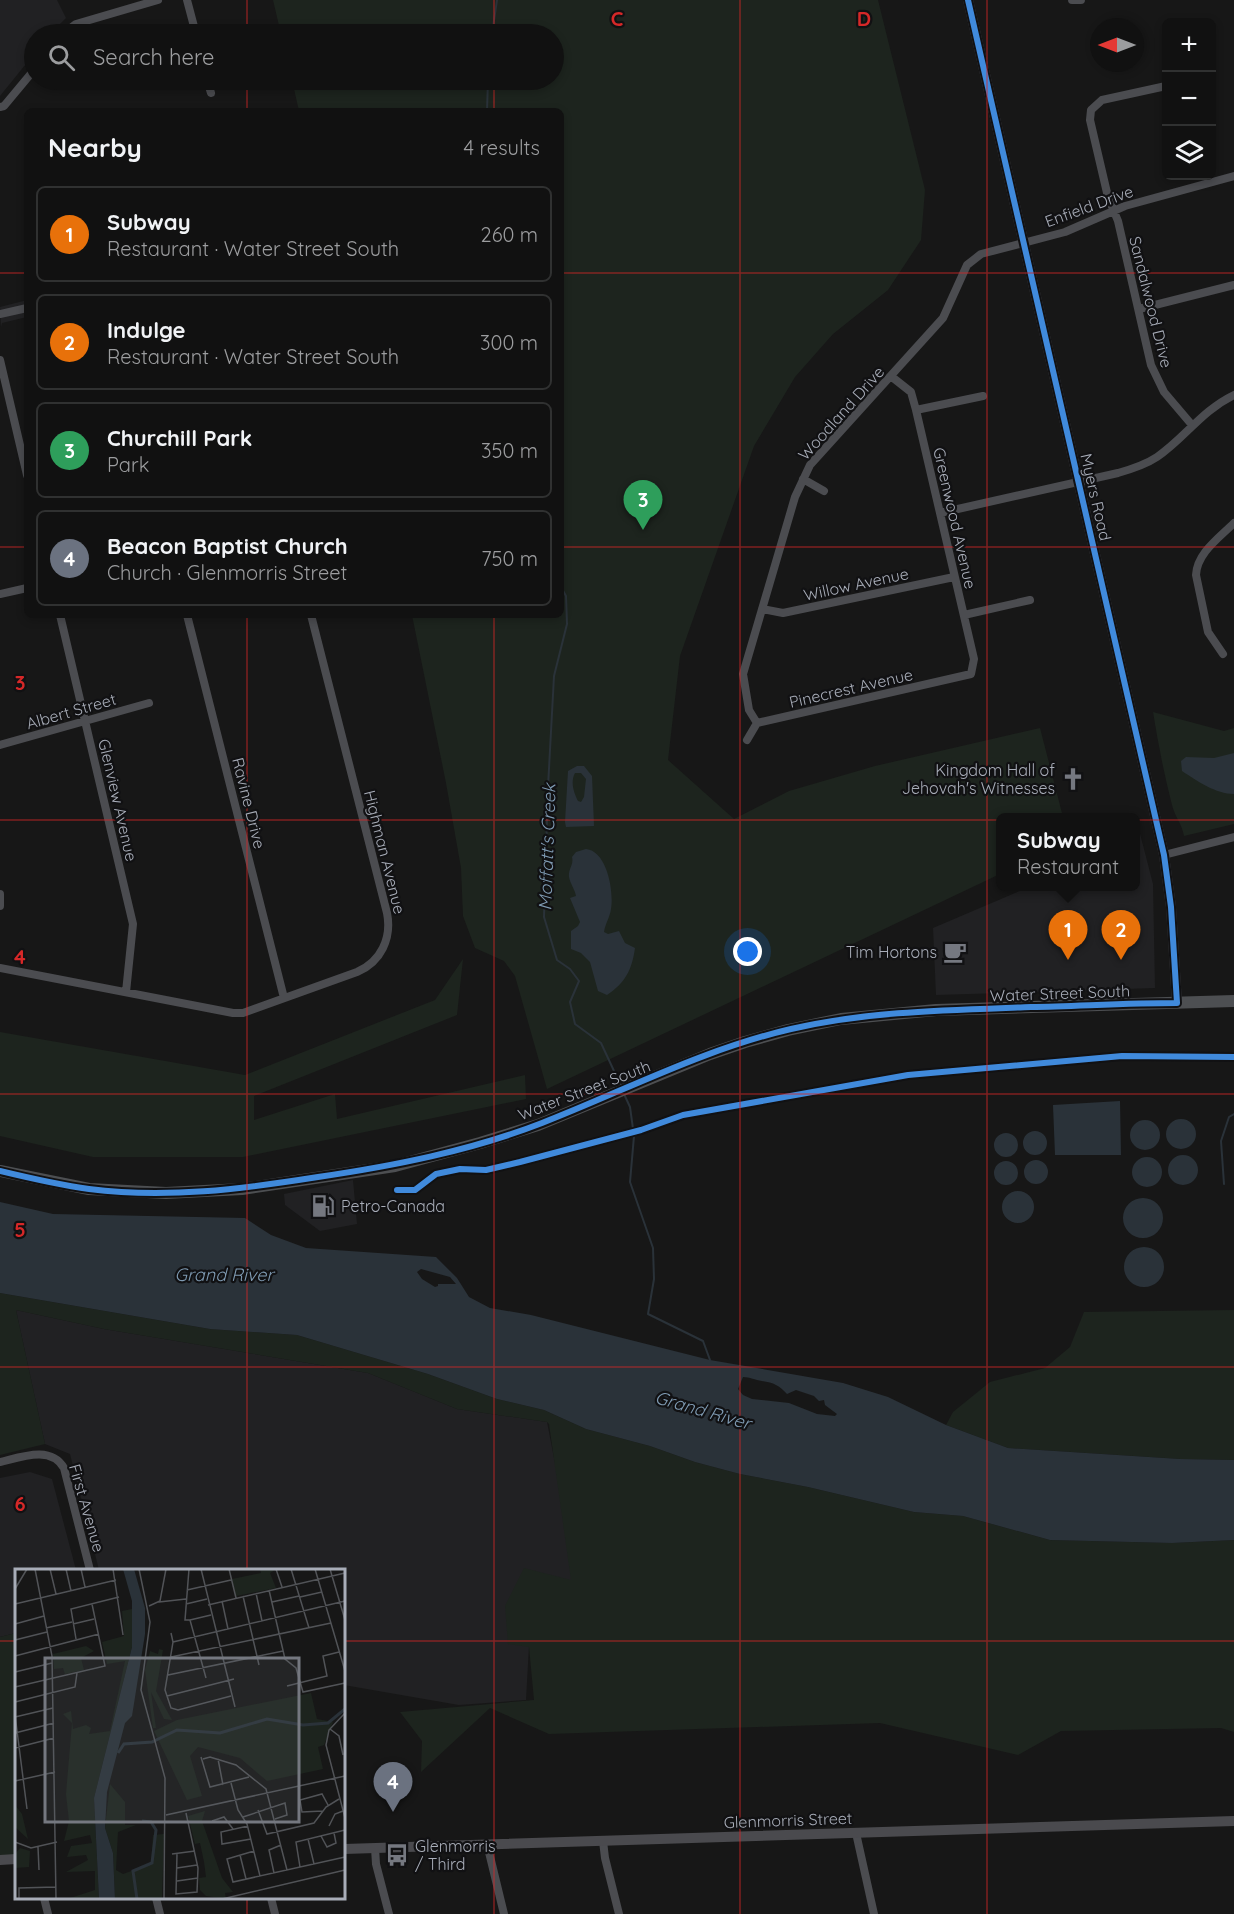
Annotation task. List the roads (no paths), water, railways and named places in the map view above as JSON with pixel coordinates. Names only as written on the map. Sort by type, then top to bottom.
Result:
[{"type":"main road","name":"Myers Road","points":[[968,0],[1164,855],[1171,907],[1177,1003]]},
{"type":"main road","name":"Water Street South","points":[[0,1171],[89,1189],[166,1193],[242,1189],[395,1166],[538,1125],[745,1042],[841,1019],[936,1010],[1234,1001]]},
{"type":"main road","name":"Glenmorris Street","points":[[345,1849],[1234,1821]]},
{"type":"main road","points":[[0,1860],[15,1859]]},
{"type":"street","points":[[76,24],[158,0]]},
{"type":"street","points":[[187,0],[193,24]]},
{"type":"street","points":[[1072,0],[1081,0]]},
{"type":"street","points":[[0,107],[4,106],[24,82]]},
{"type":"street","name":"Sandalwood Drive","points":[[1162,87],[1102,100],[1091,110],[1091,124],[1108,197],[1118,221],[1155,375],[1170,400],[1192,425]]},
{"type":"street","name":"Enfield Drive","points":[[1216,178],[1234,176]]},
{"type":"street","name":"Enfield Drive","points":[[1024,244],[1074,229],[1113,210],[1203,180]]},
{"type":"street","name":"Woodland Drive","points":[[757,723],[749,710],[743,674],[795,497],[810,465],[943,318],[967,265],[981,254],[1024,244]]},
{"type":"street","points":[[1138,309],[1234,285]]},
{"type":"street","points":[[0,314],[24,309]]},
{"type":"street","points":[[0,360],[24,462]]},
{"type":"street","name":"Greenwood Avenue","points":[[892,377],[911,392],[916,410],[974,659],[971,674]]},
{"type":"street","points":[[940,513],[1128,471],[1145,464],[1170,447],[1216,405],[1234,395]]},
{"type":"street","points":[[916,410],[983,396]]},
{"type":"street","points":[[803,479],[824,491]]},
{"type":"street","points":[[1223,654],[1208,632],[1196,568],[1202,556],[1234,523]]},
{"type":"street","name":"Willow Avenue","points":[[762,609],[783,613],[954,578]]},
{"type":"street","points":[[0,594],[24,589]]},
{"type":"street","points":[[964,615],[1030,600]]},
{"type":"street","name":"Glenview Avenue","points":[[61,618],[133,924],[126,992]]},
{"type":"street","name":"Ravine Drive","points":[[188,618],[284,998]]},
{"type":"street","name":"Highman Avenue","points":[[0,968],[243,1013],[367,967],[380,953],[389,931],[386,906],[312,618]]},
{"type":"street","name":"Pinecrest Avenue","points":[[757,723],[971,674]]},
{"type":"street","name":"Albert Street","points":[[0,744],[149,703]]},
{"type":"street","points":[[747,740],[757,723]]},
{"type":"street","points":[[1164,855],[1234,837]]},
{"type":"street","points":[[0,894],[0,906]]},
{"type":"street","name":"First Avenue","points":[[0,1462],[33,1455],[53,1457],[61,1462],[90,1569]]},
{"type":"street","points":[[856,1833],[874,1914]]},
{"type":"street","points":[[603,1841],[619,1914]]},
{"type":"street","points":[[487,1844],[504,1914]]},
{"type":"street","points":[[375,1848],[376,1864],[389,1914]]},
{"type":"street","points":[[44,1899],[48,1914]]},
{"type":"street","points":[[156,1899],[160,1914]]},
{"type":"street","points":[[271,1899],[275,1914]]},
{"type":"water","points":[[1234,753],[1234,794],[1200,783],[1182,771],[1181,761],[1186,757],[1214,758]]},
{"type":"water","points":[[577,766],[584,766],[592,776],[594,826],[566,827],[568,771]],"holes":[[[575,773],[581,773],[586,779],[584,797],[581,802],[578,801],[573,784]]]},
{"type":"water","points":[[586,849],[593,851],[599,857],[608,873],[612,901],[604,932],[608,934],[619,931],[625,943],[635,948],[627,975],[619,986],[607,995],[598,991],[590,962],[581,953],[571,949],[571,931],[580,922],[570,898],[576,896],[569,874],[572,857],[576,852]]},
{"type":"water","points":[[1120,1101],[1121,1155],[1055,1155],[1053,1105]]},
{"type":"water","points":[[1181,1119],[1191,1124],[1196,1134],[1191,1144],[1181,1149],[1171,1144],[1166,1134],[1171,1124]]},
{"type":"water","points":[[1145,1120],[1156,1124],[1160,1135],[1156,1146],[1145,1150],[1134,1146],[1130,1135],[1134,1124]]},
{"type":"water","points":[[1035,1131],[1044,1134],[1047,1143],[1044,1152],[1035,1155],[1026,1152],[1023,1143],[1026,1134]]},
{"type":"water","points":[[1006,1133],[1011,1134],[1017,1140],[1017,1150],[1011,1156],[1006,1157],[1001,1156],[995,1150],[994,1145],[995,1140],[1001,1134]]},
{"type":"water","points":[[1183,1155],[1194,1159],[1198,1170],[1194,1181],[1183,1185],[1172,1181],[1168,1170],[1172,1159]]},
{"type":"water","points":[[1147,1157],[1158,1161],[1162,1172],[1158,1183],[1147,1187],[1136,1183],[1132,1172],[1136,1161]]},
{"type":"water","points":[[1036,1160],[1045,1163],[1048,1172],[1045,1181],[1036,1184],[1027,1181],[1024,1172],[1027,1163]]},
{"type":"water","points":[[1006,1161],[1015,1164],[1018,1173],[1015,1182],[1006,1185],[997,1182],[994,1173],[997,1164]]},
{"type":"water","points":[[1018,1191],[1029,1196],[1034,1207],[1029,1218],[1018,1223],[1007,1218],[1002,1207],[1007,1196]]},
{"type":"water","points":[[1143,1198],[1151,1199],[1157,1204],[1162,1210],[1162,1226],[1157,1232],[1151,1237],[1143,1238],[1135,1237],[1129,1232],[1124,1226],[1123,1218],[1124,1210],[1129,1204],[1135,1199]]},
{"type":"water","name":"Grand River","points":[[0,1202],[53,1214],[245,1218],[271,1235],[306,1248],[436,1257],[457,1278],[469,1297],[490,1308],[531,1315],[710,1360],[843,1383],[888,1397],[946,1425],[1008,1448],[1180,1459],[1234,1460],[1234,1540],[1172,1543],[1050,1540],[963,1516],[914,1512],[695,1462],[650,1446],[586,1429],[544,1410],[497,1399],[428,1374],[297,1335],[210,1329],[0,1293]],"holes":[[[421,1269],[450,1277],[456,1284],[438,1284],[435,1287],[422,1279],[417,1272]],[[743,1377],[779,1386],[787,1394],[796,1390],[814,1396],[819,1401],[824,1400],[825,1405],[837,1414],[835,1416],[817,1414],[789,1403],[752,1399],[743,1395],[738,1389]]]},
{"type":"water","points":[[1144,1247],[1158,1253],[1164,1267],[1158,1281],[1144,1287],[1130,1281],[1124,1267],[1130,1253]]},
{"type":"waterway","name":"Moffatt's Creek","points":[[493,24],[497,0]]},
{"type":"waterway","name":"Moffatt's Creek","points":[[487,108],[488,90]]},
{"type":"waterway","name":"Moffatt's Creek","points":[[564,592],[567,624],[554,676],[544,917],[557,960],[570,969],[579,981],[570,1002],[575,1024],[601,1043],[621,1086]]},
{"type":"waterway","name":"Moffatt's Creek","points":[[624,1094],[630,1107],[634,1136],[630,1182],[653,1248],[654,1279],[648,1314],[703,1341],[710,1360]]},
{"type":"waterway","points":[[1224,1184],[1221,1141],[1229,1117],[1234,1114]]},
{"type":"place","name":"Churchill Park","points":[[643,530]]},
{"type":"place","name":"Kingdom Hall of Jehovah's Witnesses","points":[[1073,779]]},
{"type":"place","name":"Tim Hortons","points":[[955,952]]},
{"type":"place","name":"Subway","points":[[1068,960]]},
{"type":"place","name":"Indulge","points":[[1121,960]]},
{"type":"place","name":"Petro-Canada","points":[[323,1206]]},
{"type":"place","name":"Beacon Baptist Church","points":[[393,1812]]},
{"type":"place","name":"Glenmorris / Third","points":[[397,1855]]}]
